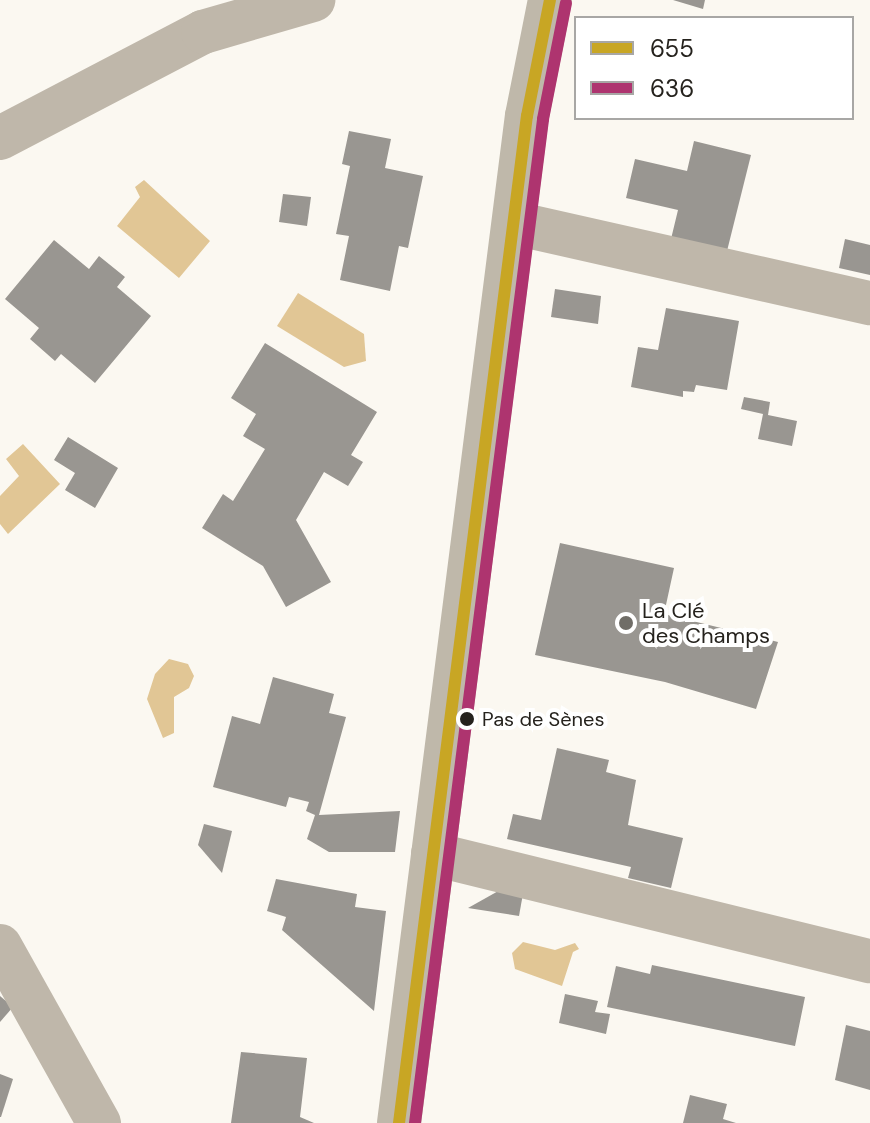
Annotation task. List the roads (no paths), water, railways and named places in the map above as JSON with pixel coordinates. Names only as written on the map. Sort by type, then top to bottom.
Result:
[{"type":"main road","points":[[399,1123],[514,223],[550,0]]},
{"type":"street","points":[[0,138],[203,32],[313,0]]},
{"type":"street","points":[[514,223],[870,303]]},
{"type":"street","points":[[433,854],[870,961]]},
{"type":"street","points":[[0,946],[99,1123]]},
{"type":"place","name":"La Clé des Champs","points":[[626,623]]},
{"type":"place","name":"Pas de Sènes","points":[[467,719]]}]
